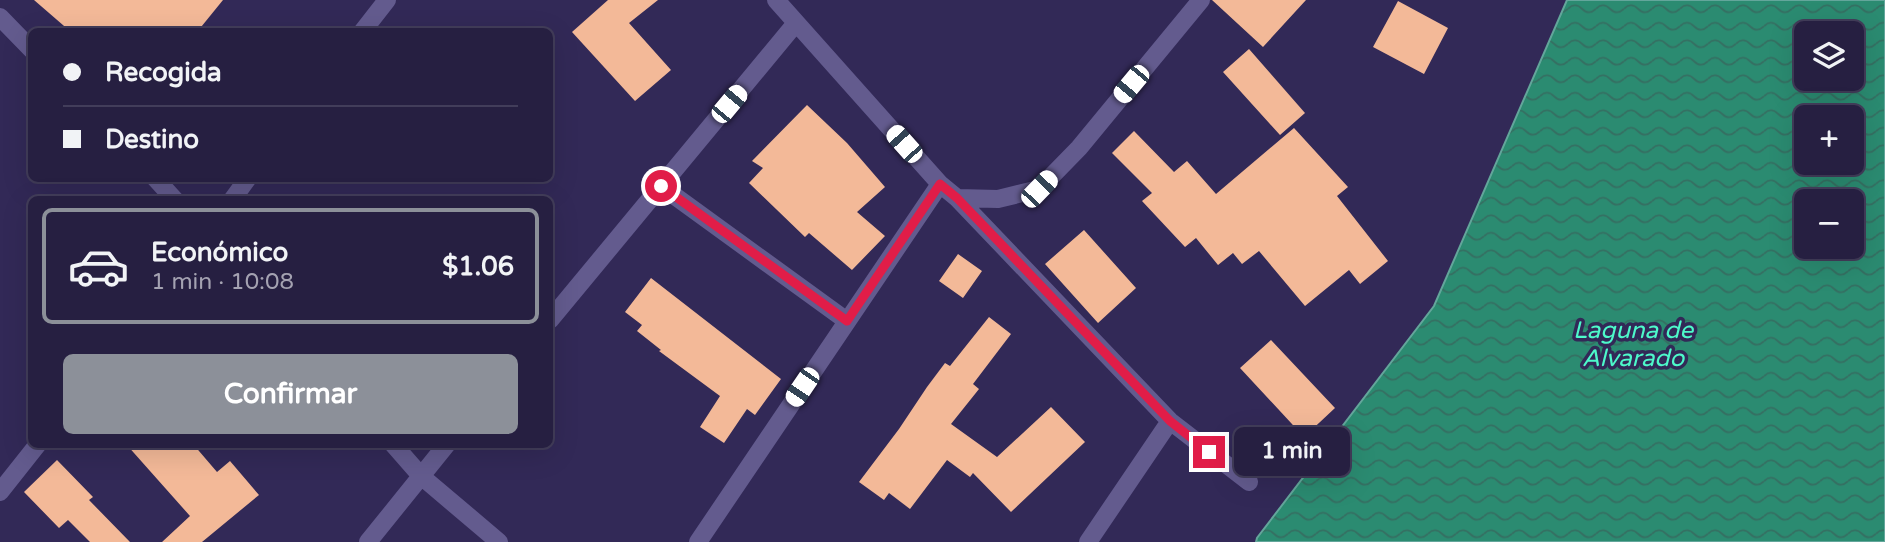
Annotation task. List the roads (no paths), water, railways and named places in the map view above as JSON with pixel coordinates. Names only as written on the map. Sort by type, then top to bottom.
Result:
[{"type":"street","points":[[365,28],[387,0]]},
{"type":"street","points":[[776,0],[940,184],[957,198],[1170,421],[1249,482]]},
{"type":"street","points":[[957,198],[998,200],[1039,189],[1079,148],[1201,0]]},
{"type":"street","points":[[0,17],[28,46]]},
{"type":"street","points":[[553,316],[796,23]]},
{"type":"street","points":[[159,182],[171,196]]},
{"type":"street","points":[[698,542],[940,184]]},
{"type":"street","points":[[661,186],[847,321]]},
{"type":"street","points":[[1088,542],[1170,421]]},
{"type":"street","points":[[0,492],[35,448]]},
{"type":"street","points":[[396,448],[421,476],[499,542]]},
{"type":"street","points":[[369,542],[444,448]]},
{"type":"water","name":"Laguna de Alvarado","points":[[1567,0],[1885,0],[1885,542],[1256,542],[1434,306]]}]
